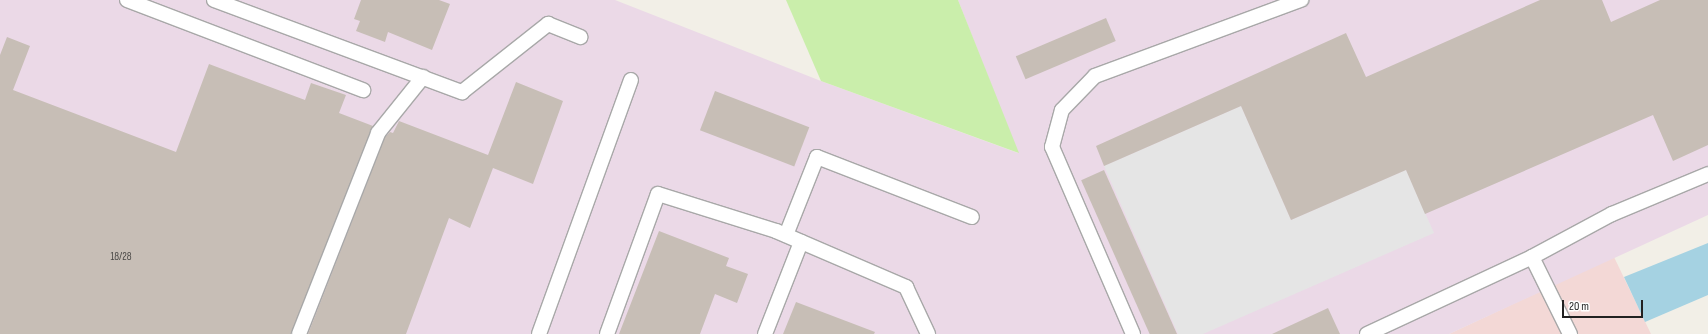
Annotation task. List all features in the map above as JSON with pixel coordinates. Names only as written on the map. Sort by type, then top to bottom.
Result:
[{"type":"lane","points":[[127,0],[363,90]]},
{"type":"lane","points":[[214,0],[462,92],[548,24],[580,37]]},
{"type":"lane","points":[[1133,334],[1052,147],[1062,110],[1095,76],[1301,0]]},
{"type":"lane","points":[[299,334],[378,133],[423,78]]},
{"type":"lane","points":[[539,334],[631,80]]},
{"type":"lane","points":[[786,235],[817,157],[972,217]]},
{"type":"lane","points":[[1367,334],[1532,257],[1612,214],[1708,174]]},
{"type":"lane","points":[[607,334],[658,194],[786,235],[906,288],[928,334]]},
{"type":"lane","points":[[765,334],[801,242]]},
{"type":"lane","points":[[1532,257],[1570,334]]},
{"type":"shaded area","points":[[0,0],[615,0],[821,81],[1018,153],[958,0],[1708,0],[1708,215],[1449,334],[0,334]]},
{"type":"shaded area","points":[[1241,106],[1291,220],[1406,170],[1434,233],[1203,334],[1178,334],[1104,166]]},
{"type":"shaded area","points":[[1614,257],[1651,334],[1449,334]]},
{"type":"green space","points":[[786,0],[958,0],[1019,153],[821,81]]},
{"type":"water","points":[[1708,243],[1708,295],[1645,322],[1624,277]]},
{"type":"building","points":[[361,0],[439,0],[450,4],[432,50],[388,32],[385,42],[356,31],[360,21],[354,19]]},
{"type":"building","points":[[1540,0],[1602,0],[1611,22],[1660,0],[1708,0],[1708,145],[1673,161],[1653,115],[1425,214],[1406,170],[1291,220],[1241,106],[1104,166],[1096,146],[1346,33],[1366,77]]},
{"type":"building","points":[[1106,18],[1116,41],[1026,79],[1016,56]]},
{"type":"building","points":[[7,37],[30,46],[13,90],[176,152],[209,64],[305,100],[311,83],[346,95],[339,113],[373,126],[291,334],[0,334],[0,55]]},
{"type":"building","points":[[516,82],[563,101],[533,184],[493,168],[470,228],[449,218],[406,334],[308,334],[385,137],[390,132],[393,133],[399,121],[488,155]]},
{"type":"building","points":[[715,91],[809,127],[794,166],[700,130]]},
{"type":"building","points":[[1104,170],[1177,334],[1150,334],[1081,180]]},
{"type":"building","points":[[659,231],[729,258],[726,266],[748,274],[737,303],[715,294],[700,334],[619,334]]},
{"type":"building","points":[[796,302],[875,332],[874,334],[783,334]]},
{"type":"building","points":[[1328,308],[1340,334],[1272,334]]}]
